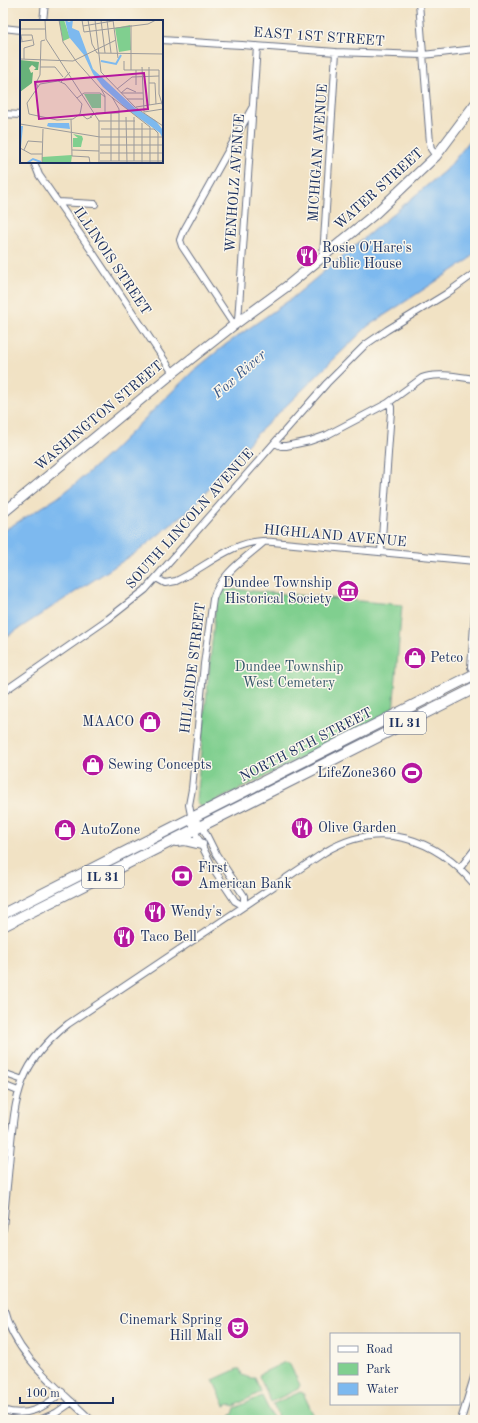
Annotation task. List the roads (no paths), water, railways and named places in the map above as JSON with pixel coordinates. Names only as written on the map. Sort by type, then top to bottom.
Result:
[{"type":"main road","name":"NORTH 8TH STREET","points":[[3,914],[475,674]]},
{"type":"main road","name":"NORTH 8TH STREET","points":[[198,828],[475,688]]},
{"type":"main road","points":[[369,728],[374,738]]},
{"type":"main road","name":"IL 31","points":[[3,926],[198,828]]},
{"type":"main road","points":[[172,842],[184,840],[201,844]]},
{"type":"street","points":[[43,20],[45,3]]},
{"type":"street","points":[[419,3],[430,143],[431,149],[436,156]]},
{"type":"street","points":[[3,28],[20,30]]},
{"type":"street","name":"EAST 1ST STREET","points":[[163,40],[336,52],[423,55],[475,49]]},
{"type":"street","name":"WENHOLZ AVENUE","points":[[236,323],[257,46]]},
{"type":"street","name":"MICHIGAN AVENUE","points":[[323,256],[336,52]]},
{"type":"street","name":"WATER STREET","points":[[213,341],[286,287],[376,213],[427,166],[475,104]]},
{"type":"street","points":[[236,323],[182,246],[180,240],[183,232],[253,107]]},
{"type":"street","points":[[3,114],[20,115]]},
{"type":"street","name":"ILLINOIS STREET","points":[[34,163],[39,175],[172,373]]},
{"type":"street","points":[[58,202],[95,204]]},
{"type":"street","name":"SOUTH LINCOLN AVENUE","points":[[3,692],[141,594],[327,383],[365,345],[446,294],[475,273]]},
{"type":"street","name":"WASHINGTON STREET","points":[[3,513],[172,373],[213,341]]},
{"type":"street","points":[[275,443],[281,446],[286,446],[322,437],[388,403],[422,378],[428,376],[437,375],[475,378]]},
{"type":"street","points":[[381,552],[391,411],[391,407],[388,403]]},
{"type":"street","name":"HIGHLAND AVENUE","points":[[156,578],[164,583],[176,581],[235,548],[252,542],[265,541],[475,561]]},
{"type":"street","name":"HILLSIDE STREET","points":[[198,828],[192,818],[189,806],[213,599],[222,580],[265,541]]},
{"type":"street","points":[[475,611],[471,666],[475,674]]},
{"type":"street","points":[[198,828],[201,844],[213,868],[235,901],[244,906]]},
{"type":"street","points":[[198,828],[244,896],[244,906]]},
{"type":"street","points":[[3,1229],[13,1117],[18,1091],[40,1051],[48,1041],[64,1028],[334,846],[349,840],[366,836],[391,836],[413,841],[436,850],[460,868],[475,885]]},
{"type":"street","points":[[460,868],[475,849]]},
{"type":"street","points":[[3,1073],[23,1080]]},
{"type":"street","points":[[3,1085],[18,1091]]},
{"type":"street","points":[[3,1307],[10,1328],[22,1349],[32,1362],[91,1420]]},
{"type":"street","points":[[461,1420],[475,1374]]},
{"type":"street","points":[[3,1410],[26,1412],[37,1410],[45,1406],[62,1392]]},
{"type":"street","points":[[40,1420],[56,1413],[72,1402]]},
{"type":"water","name":"Fox River","points":[[475,134],[475,252],[467,261],[368,326],[254,437],[195,505],[140,550],[3,639],[3,531],[57,498],[74,485],[109,454],[192,372],[225,345],[291,299],[448,168]]},
{"type":"place","name":"Rosie O'Hare's Public House","points":[[307,256]]},
{"type":"place","name":"Dundee Township Historical Society","points":[[348,591]]},
{"type":"place","name":"Petco","points":[[415,658]]},
{"type":"place","name":"MAACO","points":[[150,722]]},
{"type":"place","name":"Sewing Concepts","points":[[93,765]]},
{"type":"place","name":"LifeZone360","points":[[412,773]]},
{"type":"place","name":"Olive Garden","points":[[302,828]]},
{"type":"place","name":"AutoZone","points":[[65,830]]},
{"type":"place","name":"First American Bank","points":[[182,876]]},
{"type":"place","name":"Wendy's","points":[[155,912]]},
{"type":"place","name":"Taco Bell","points":[[124,937]]},
{"type":"place","name":"Cinemark Spring Hill Mall","points":[[238,1328]]},
{"type":"park label","name":"Dundee Township West Cemetery","points":[[289,676]]}]
